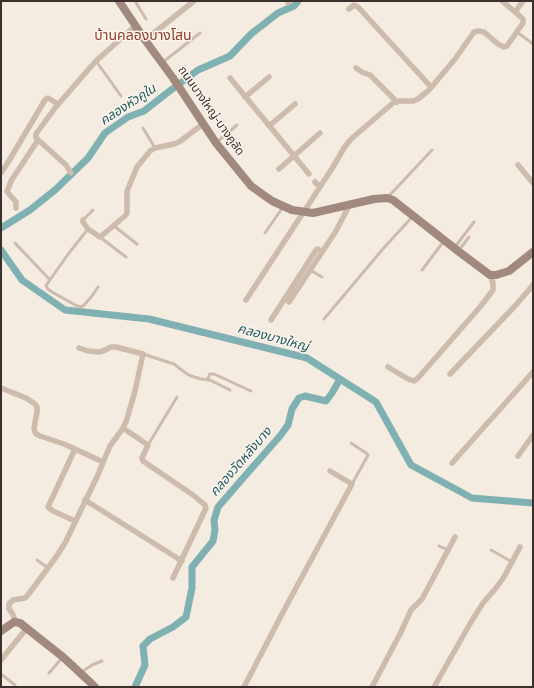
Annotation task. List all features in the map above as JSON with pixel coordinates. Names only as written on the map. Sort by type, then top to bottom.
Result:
[{"type":"street","name":"ถนนบางใหญ่-บางคูลัด","points":[[119,1],[135,26],[173,78],[202,124],[251,186],[283,207],[303,212],[313,212],[374,199],[387,198]]},
{"type":"street","points":[[145,40],[194,1]]},
{"type":"street","points":[[246,300],[303,212],[317,184],[351,139],[393,103],[399,101],[413,101],[418,99],[431,88],[455,59],[474,32],[484,32],[498,44],[504,47],[507,46],[523,23],[523,19],[502,1]]},
{"type":"street","points":[[516,12],[523,1]]},
{"type":"street","points":[[349,9],[354,5],[358,7],[431,88]]},
{"type":"street","points":[[71,173],[66,165],[38,140],[36,134],[58,104],[96,61],[135,26]]},
{"type":"street","points":[[356,68],[370,75],[397,102]]},
{"type":"street","points":[[245,97],[269,77]]},
{"type":"street","points":[[230,78],[309,174]]},
{"type":"street","points":[[1,173],[46,100],[48,98],[58,104]]},
{"type":"street","points":[[269,126],[295,104]]},
{"type":"street","points":[[83,220],[88,229],[100,237],[114,226],[127,213],[127,191],[136,167],[150,151],[155,148],[179,142],[202,124]]},
{"type":"street","points":[[279,168],[320,133]]},
{"type":"street","points":[[16,208],[16,202],[7,192],[11,181],[38,140]]},
{"type":"street","points":[[518,165],[533,183]]},
{"type":"street","points":[[387,198],[393,200],[490,275],[493,282],[493,290],[480,307],[418,378],[414,381],[408,379],[388,367]]},
{"type":"street","points":[[289,302],[336,231],[350,204]]},
{"type":"street","points":[[271,320],[317,250],[322,252]]},
{"type":"street","points":[[490,275],[496,275],[509,271],[533,252]]},
{"type":"street","points":[[450,374],[533,285]]},
{"type":"street","points":[[16,622],[9,609],[9,604],[13,600],[27,596],[65,543],[97,477],[110,446],[126,422],[130,412],[143,354],[116,346],[99,352],[79,348]]},
{"type":"street","points":[[452,463],[533,372]]},
{"type":"street","points":[[1,388],[26,398],[36,404],[37,412],[34,428],[36,434],[64,444],[103,462]]},
{"type":"street","points":[[123,428],[148,445],[142,458],[143,460],[205,504],[206,508],[173,578]]},
{"type":"street","points":[[518,456],[533,435]]},
{"type":"street","points":[[75,449],[48,507],[53,511],[75,521]]},
{"type":"street","points":[[244,687],[352,484],[330,471]]},
{"type":"street","points":[[86,500],[182,561]]},
{"type":"street","points":[[372,687],[411,610],[422,599],[455,537]]},
{"type":"street","points":[[434,687],[475,616],[483,603],[504,577],[520,547]]},
{"type":"street","points":[[1,631],[10,624],[16,622],[20,623],[63,657],[93,685]]},
{"type":"street","points":[[1,660],[27,628]]},
{"type":"lane","points":[[134,1],[146,19]]},
{"type":"lane","points":[[517,32],[533,44]]},
{"type":"lane","points":[[162,64],[200,33]]},
{"type":"lane","points":[[96,61],[121,96]]},
{"type":"lane","points":[[216,143],[237,125]]},
{"type":"lane","points":[[143,128],[155,148]]},
{"type":"lane","points":[[387,198],[432,150]]},
{"type":"lane","points":[[265,233],[283,207]]},
{"type":"lane","points":[[83,220],[93,210]]},
{"type":"lane","points":[[324,319],[382,250],[413,216]]},
{"type":"lane","points":[[456,250],[474,222]]},
{"type":"lane","points":[[114,226],[137,244]]},
{"type":"lane","points":[[88,229],[46,286],[48,289],[81,307],[98,287]]},
{"type":"lane","points":[[100,237],[126,257]]},
{"type":"lane","points":[[456,250],[470,237]]},
{"type":"lane","points":[[422,270],[444,240]]},
{"type":"lane","points":[[15,243],[50,280]]},
{"type":"lane","points":[[310,270],[322,277]]},
{"type":"lane","points":[[143,354],[174,364],[191,376],[214,382],[230,390]]},
{"type":"lane","points":[[208,380],[210,374],[214,374],[251,391]]},
{"type":"lane","points":[[148,445],[177,397]]},
{"type":"lane","points":[[351,443],[368,455],[352,484]]},
{"type":"lane","points":[[439,546],[448,550]]},
{"type":"lane","points":[[491,550],[512,562]]},
{"type":"lane","points":[[37,560],[48,568]]},
{"type":"lane","points":[[50,673],[63,657]]},
{"type":"lane","points":[[80,673],[92,664],[102,660]]},
{"type":"lane","points":[[1,674],[16,685]]},
{"type":"waterway","name":"คลองหัวคูใน","points":[[1,228],[30,210],[55,190],[88,158],[105,133],[128,117],[144,111],[198,70],[230,56],[251,34],[278,13],[294,6],[298,1]]},
{"type":"waterway","name":"คลองบางใหญ่","points":[[1,250],[22,280],[65,310],[149,319],[307,358],[376,402],[411,465],[472,498],[533,503]]},
{"type":"waterway","name":"คลองวัดหลังบาง","points":[[135,687],[145,665],[143,646],[150,639],[173,627],[186,617],[192,588],[192,567],[213,541],[215,530],[214,520],[218,507],[280,436],[288,425],[292,409],[299,398],[305,396],[326,401],[340,379]]},
{"type":"district","name":"บ้านคลองบางโสน","points":[[143,36]]}]
